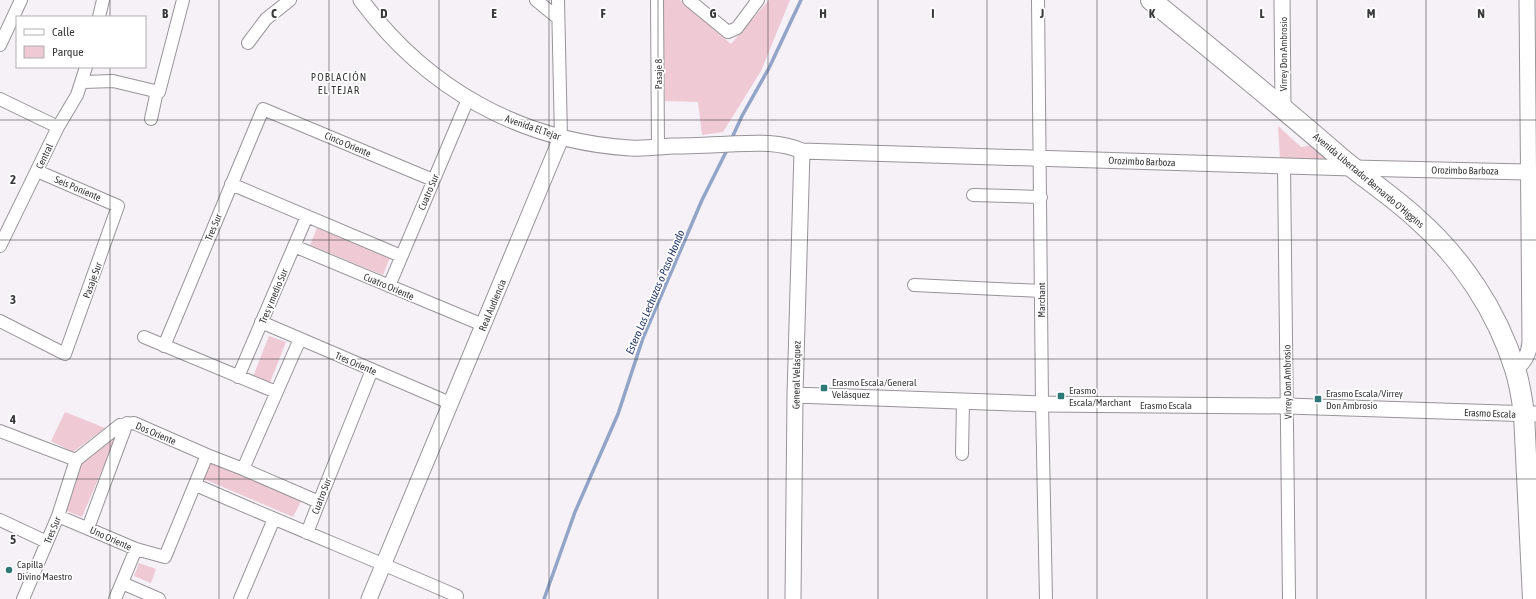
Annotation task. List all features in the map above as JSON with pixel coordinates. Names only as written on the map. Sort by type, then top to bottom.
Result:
[{"type":"main road","name":"Avenida Libertador Bernardo O'Higgins","points":[[1151,0],[1283,108],[1353,168],[1415,217],[1449,251],[1475,285],[1492,315],[1515,369],[1530,414],[1533,599]]},
{"type":"street","points":[[0,45],[21,0]]},
{"type":"street","points":[[99,16],[103,0]]},
{"type":"street","points":[[151,119],[183,0]]},
{"type":"street","points":[[248,43],[266,19],[290,0]]},
{"type":"street","name":"Avenida El Tejar","points":[[361,0],[386,31],[411,57],[433,75],[468,99],[508,119],[544,133],[561,138],[631,148],[748,144]]},
{"type":"street","points":[[536,0],[558,18]]},
{"type":"street","name":"Real Audiencia","points":[[369,599],[561,138],[558,0]]},
{"type":"street","name":"Pasaje 8","points":[[657,0],[658,147]]},
{"type":"street","points":[[689,0],[728,32],[737,28],[758,0]]},
{"type":"street","name":"Marchant","points":[[1038,0],[1041,158],[1042,404],[1046,599]]},
{"type":"street","name":"Virrey Don Ambrosio","points":[[1282,0],[1283,108]]},
{"type":"street","points":[[1515,369],[1525,359],[1530,342],[1533,172],[1527,0]]},
{"type":"street","name":"Central","points":[[0,246],[58,127],[77,95],[86,68]]},
{"type":"street","points":[[82,82],[113,81],[158,91]]},
{"type":"street","points":[[0,99],[58,127]]},
{"type":"street","name":"Cuatro Sur","points":[[389,286],[468,99]]},
{"type":"street","name":"Cinco Oriente","points":[[263,109],[433,180]]},
{"type":"street","name":"Tres Sur","points":[[164,346],[263,109]]},
{"type":"street","name":"Orozimbo Barboza","points":[[748,144],[785,145],[802,151],[1533,172]]},
{"type":"street","name":"General Velásquez","points":[[793,599],[795,395],[802,151]]},
{"type":"street","name":"Virrey Don Ambrosio","points":[[1284,166],[1289,599]]},
{"type":"street","name":"Seis Poniente","points":[[37,171],[118,206]]},
{"type":"street","points":[[231,184],[401,256]]},
{"type":"street","points":[[973,195],[1041,197]]},
{"type":"street","name":"Pasaje Sur","points":[[2,326],[65,354],[118,206]]},
{"type":"street","name":"Tres y medio Sur","points":[[238,377],[307,216]]},
{"type":"street","name":"Cuatro Oriente","points":[[294,246],[483,325]]},
{"type":"street","points":[[914,285],[1041,290]]},
{"type":"street","name":"Tres Oriente","points":[[261,322],[450,403]]},
{"type":"street","points":[[144,337],[276,392]]},
{"type":"street","points":[[243,469],[300,339]]},
{"type":"street","name":"Cuatro Sur","points":[[307,533],[318,502],[372,370]]},
{"type":"street","name":"Erasmo Escala","points":[[795,395],[1042,404],[1287,406],[1530,414]]},
{"type":"street","points":[[962,454],[963,400]]},
{"type":"street","points":[[88,528],[127,423]]},
{"type":"street","name":"Dos Oriente","points":[[76,460],[120,425],[134,423],[318,502]]},
{"type":"street","points":[[0,430],[76,460]]},
{"type":"street","points":[[207,455],[196,485],[307,533],[384,564],[456,598]]},
{"type":"street","name":"Tres Sur","points":[[23,599],[58,516],[76,460]]},
{"type":"street","name":"Uno Oriente","points":[[58,516],[136,549],[165,557],[196,485]]},
{"type":"street","points":[[245,597],[274,519]]},
{"type":"street","points":[[0,520],[47,542]]},
{"type":"street","points":[[116,599],[136,549]]},
{"type":"street","points":[[122,583],[159,599]]},
{"type":"green space","points":[[663,0],[680,0],[731,44],[769,0],[790,0],[761,71],[723,132],[702,135],[698,102],[665,101]]},
{"type":"green space","points":[[1278,126],[1301,147],[1313,145],[1330,159],[1280,159]]},
{"type":"green space","points":[[317,228],[390,258],[383,275],[310,245]]},
{"type":"green space","points":[[269,336],[286,342],[269,385],[252,379]]},
{"type":"green space","points":[[65,412],[105,428],[73,452],[51,441]]},
{"type":"green space","points":[[116,437],[82,517],[62,509],[80,465]]},
{"type":"green space","points":[[209,461],[301,501],[293,517],[202,478]]},
{"type":"green space","points":[[139,563],[156,569],[151,583],[134,576]]},
{"type":"waterway","name":"Estero Las Lechuzas o Paso Hondo","points":[[731,140],[742,116],[769,68],[801,0]]},
{"type":"waterway","name":"Estero Las Lechuzas o Paso Hondo","points":[[544,599],[575,512],[618,414],[643,338],[702,200],[728,148]]},
{"type":"place","name":"Erasmo Escala/General Velásquez","points":[[824,388]]},
{"type":"place","name":"Erasmo Escala/Marchant","points":[[1061,396]]},
{"type":"place","name":"Erasmo Escala/Virrey Don Ambrosio","points":[[1318,399]]},
{"type":"place","name":"Capilla Divino Maestro","points":[[9,570]]},
{"type":"district","name":"POBLACIÓN EL TEJAR","points":[[339,83]]}]
